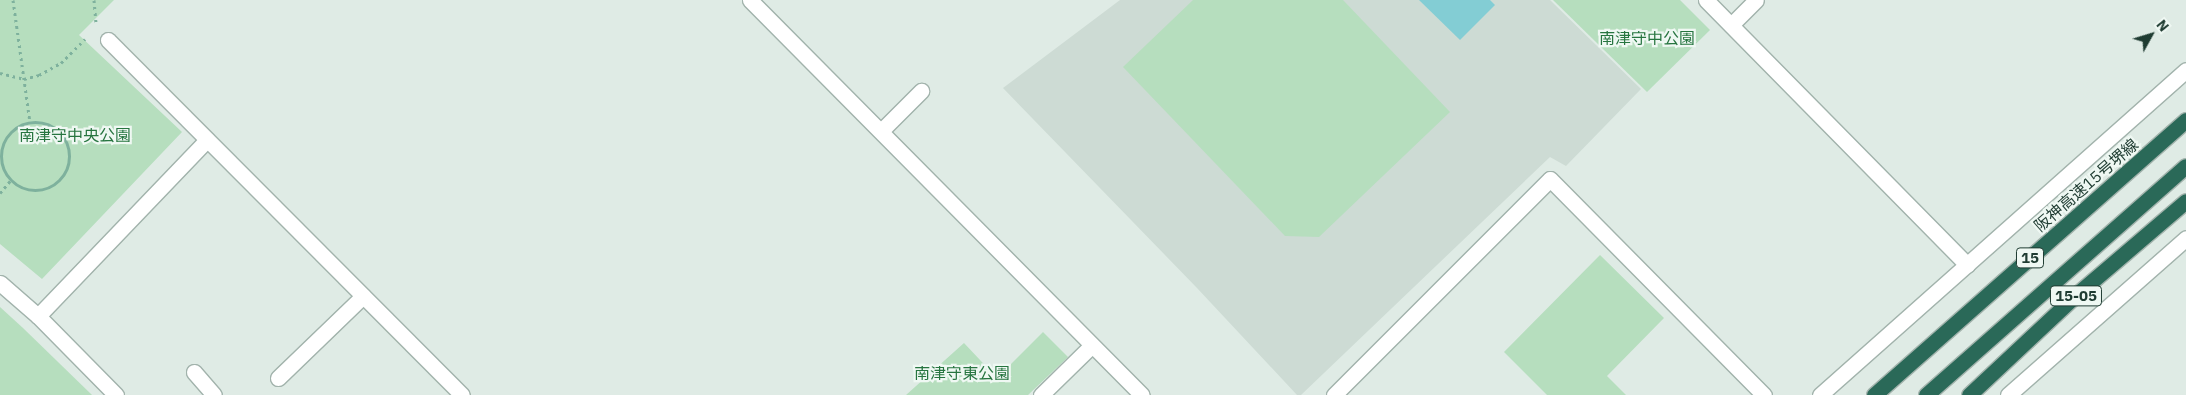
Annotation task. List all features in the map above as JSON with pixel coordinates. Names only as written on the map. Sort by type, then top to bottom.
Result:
[{"type":"highway","name":"阪神高速15号堺線","points":[[1874,395],[2186,120]]},
{"type":"highway","name":"15","points":[[1926,395],[2186,166]]},
{"type":"highway","name":"15-05","points":[[1969,395],[2077,294],[2186,201]]},
{"type":"street","points":[[750,0],[1142,395]]},
{"type":"street","points":[[1706,0],[1967,265]]},
{"type":"street","points":[[1731,25],[1756,0]]},
{"type":"street","points":[[108,40],[462,395]]},
{"type":"street","points":[[1820,395],[2186,70]]},
{"type":"street","points":[[881,131],[920,91]]},
{"type":"street","points":[[38,316],[207,140]]},
{"type":"street","points":[[1334,395],[1550,179],[1764,395]]},
{"type":"street","points":[[2008,395],[2186,238]]},
{"type":"street","points":[[0,283],[38,316],[116,395]]},
{"type":"street","points":[[278,378],[362,296]]},
{"type":"street","points":[[1041,395],[1092,345]]},
{"type":"street","points":[[194,372],[214,395]]},
{"type":"path","points":[[13,0],[30,122]]},
{"type":"path","points":[[0,73],[24,79],[39,75],[61,63],[91,34]]},
{"type":"path","points":[[30,122],[46,124],[60,132],[70,151],[66,172],[51,187],[41,190],[20,186],[11,180],[5,171],[2,161],[3,145],[11,131],[30,122]]},
{"type":"path","points":[[0,193],[11,180]]},
{"type":"shaded area","points":[[1120,0],[1550,0],[1641,89],[1566,166],[1550,157],[1301,395],[1297,395],[1197,288],[1003,88]]},
{"type":"green space","name":"南津守中央公園","points":[[0,0],[114,0],[79,35],[182,132],[42,279],[0,244]]},
{"type":"green space","points":[[1193,0],[1343,0],[1450,112],[1319,237],[1285,236],[1123,67]]},
{"type":"green space","name":"南津守中公園","points":[[1553,0],[1680,0],[1710,30],[1647,92]]},
{"type":"green space","points":[[1600,255],[1664,318],[1607,376],[1626,395],[1547,395],[1504,352]]},
{"type":"green space","points":[[0,307],[23,328],[92,395],[0,395]]},
{"type":"green space","name":"南津守東公園","points":[[1043,332],[1068,357],[1028,395],[906,395],[964,343],[997,378]]},
{"type":"water","points":[[1419,0],[1490,0],[1495,5],[1460,40]]}]
